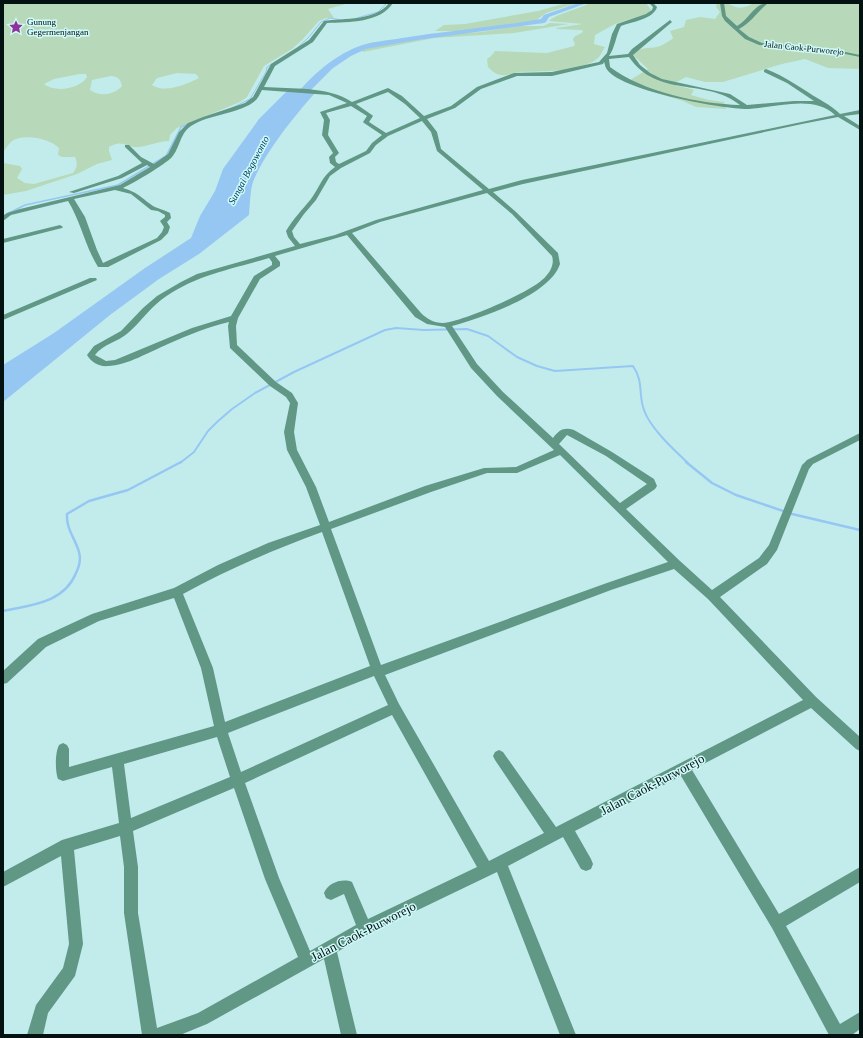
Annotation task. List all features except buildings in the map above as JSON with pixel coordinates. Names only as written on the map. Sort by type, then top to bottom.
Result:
[{"type":"street","points":[[3,211],[102,183],[150,165],[171,155],[179,137],[188,126],[246,104],[255,98],[273,65],[311,41],[326,22],[350,21],[369,17],[387,9],[391,3]]},
{"type":"street","points":[[650,3],[655,7],[651,13],[619,26],[614,34],[607,66],[612,72],[649,89],[717,105],[819,102]]},
{"type":"street","name":"Jalan Caok-Purworejo","points":[[722,3],[724,16],[747,38],[761,44],[826,49],[860,56]]},
{"type":"street","points":[[736,28],[745,24],[759,7],[766,3]]},
{"type":"street","points":[[298,246],[289,231],[301,213],[314,199],[328,175],[339,167],[368,152],[374,144],[386,135],[400,127],[453,107],[484,86],[516,74],[552,74],[584,68],[601,63],[608,58],[630,55],[634,50],[670,21]]},
{"type":"street","points":[[630,55],[637,66],[652,76],[678,85],[727,94],[744,105]]},
{"type":"street","points":[[766,71],[789,82],[819,102],[831,108],[838,116],[860,128]]},
{"type":"street","points":[[260,88],[330,93],[340,96],[370,116],[366,122],[386,135]]},
{"type":"street","points":[[339,167],[333,163],[332,157],[336,153],[325,135],[327,120],[323,113],[388,90],[407,103],[433,131],[439,150],[527,226],[555,255],[558,259],[558,264],[545,281],[536,289],[451,329],[432,324],[422,319],[348,232]]},
{"type":"street","points":[[234,318],[197,329],[143,352],[109,363],[103,363],[90,355],[97,348],[125,332],[149,306],[177,285],[200,276],[348,232],[378,221],[487,191],[638,156],[860,112]]},
{"type":"street","points":[[127,146],[150,165]]},
{"type":"street","points":[[3,219],[12,213],[117,188],[150,165]]},
{"type":"street","points":[[70,198],[84,224],[97,260],[101,265],[105,265],[159,239],[165,233],[167,227],[164,221],[168,218],[168,214],[160,209],[153,208],[133,193],[117,188]]},
{"type":"street","points":[[3,241],[60,227]]},
{"type":"street","points":[[270,255],[276,262],[276,266],[257,278],[234,318],[232,343],[236,351],[273,384],[289,395],[294,403],[289,432],[290,443],[311,487],[378,670],[395,708],[486,870]]},
{"type":"street","points":[[3,318],[93,280]]},
{"type":"street","points":[[451,329],[474,366],[494,388],[557,447],[676,564],[712,596],[812,701],[860,745]]},
{"type":"street","points":[[3,679],[35,648],[49,638],[113,610],[135,606],[177,592],[222,568],[296,536],[326,528],[428,489],[480,472],[494,469],[517,470],[557,447],[562,432],[571,432],[609,454],[650,482],[652,486],[619,509]]},
{"type":"street","points":[[712,596],[763,561],[773,547],[782,521],[806,467],[810,462],[860,436]]},
{"type":"street","points":[[63,749],[63,775],[221,730],[378,670],[676,564]]},
{"type":"street","points":[[177,592],[207,668],[221,730],[272,879],[306,960]]},
{"type":"street","name":"Jalan Caok-Purworejo","points":[[159,1035],[202,1019],[365,928],[500,863],[812,701]]},
{"type":"street","points":[[3,880],[67,845],[127,827],[238,780],[395,708]]},
{"type":"street","points":[[499,756],[553,835]]},
{"type":"street","points":[[117,760],[127,827],[131,867],[131,913],[140,958],[150,1035]]},
{"type":"street","points":[[683,768],[777,923],[838,1035],[860,1020]]},
{"type":"street","points":[[566,829],[586,864]]},
{"type":"street","points":[[35,1035],[41,1010],[70,971],[76,944],[67,845]]},
{"type":"street","points":[[500,863],[568,1035]]},
{"type":"street","points":[[777,923],[860,874]]},
{"type":"street","points":[[332,893],[342,887],[347,887],[365,928]]},
{"type":"street","points":[[329,949],[349,1035]]},
{"type":"green space","points":[[3,3],[349,3],[328,9],[334,18],[326,18],[319,21],[292,49],[264,66],[247,97],[240,102],[177,128],[170,135],[169,141],[141,147],[133,147],[121,143],[114,145],[109,147],[112,160],[97,164],[77,174],[26,191],[3,195],[3,163],[20,166],[22,169],[17,178],[25,183],[34,184],[73,173],[77,163],[75,157],[62,157],[58,155],[59,148],[55,145],[42,139],[28,137],[16,139],[11,142],[3,153]],"holes":[[[177,73],[196,74],[199,78],[170,88],[163,89],[152,85],[157,78]],[[80,74],[86,74],[87,77],[84,81],[73,87],[61,89],[49,87],[44,84],[54,79]],[[113,76],[117,77],[122,86],[111,93],[98,94],[90,90],[92,80]]]},
{"type":"green space","points":[[566,3],[577,3],[546,13],[534,22],[459,31],[435,31],[444,25],[465,24],[538,11]]},
{"type":"green space","points":[[590,3],[646,3],[651,10],[647,14],[615,24],[595,35],[594,44],[605,47],[600,56],[589,64],[570,69],[519,72],[508,75],[499,75],[488,67],[487,59],[495,51],[547,53],[574,46],[574,37],[583,32],[582,30],[556,28],[583,24],[549,21],[552,18]]},
{"type":"green space","points":[[717,3],[729,3],[739,8],[754,3],[860,3],[860,69],[828,68],[805,59],[782,64],[723,82],[705,82],[686,77],[673,84],[694,90],[691,95],[724,102],[726,109],[696,107],[683,101],[640,88],[627,82],[648,69],[633,55],[638,50],[659,46],[672,39],[673,38],[670,31],[684,27],[686,20],[700,17],[715,19],[720,12],[716,7]]},
{"type":"green space","points":[[550,23],[569,24],[514,33],[434,38],[362,51],[368,47],[409,41],[434,35],[481,32],[517,26],[543,26]]},
{"type":"water","points":[[287,91],[315,93],[298,112],[272,147],[258,171],[252,186],[249,215],[199,254],[159,279],[110,315],[3,402],[3,365],[54,333],[145,268],[191,238],[200,216],[215,191],[223,169],[259,119]]},
{"type":"waterway","points":[[357,18],[378,12],[387,3]]},
{"type":"waterway","name":"Sungai Bogowonto","points":[[293,103],[330,66],[348,54],[363,47],[435,35],[508,27],[544,21],[546,16],[584,3]]},
{"type":"waterway","points":[[232,108],[250,99],[266,72],[267,67],[297,48],[308,38],[321,22],[330,18],[342,20]]},
{"type":"waterway","points":[[3,216],[25,205],[118,185],[166,156],[181,127],[188,124]]},
{"type":"waterway","points":[[180,463],[194,452],[208,431],[217,422],[232,409],[255,393],[294,372],[385,330],[396,328],[424,330],[467,329],[488,336],[517,357],[537,366],[555,371],[633,366],[639,377],[641,399],[647,417],[663,438],[688,463]]},
{"type":"waterway","points":[[3,611],[46,601],[55,597],[71,583],[78,568],[80,557],[68,524],[67,514],[89,501],[128,490],[181,462]]},
{"type":"waterway","points":[[686,462],[712,483],[736,495],[792,514],[860,530]]},
{"type":"place","name":"Gunung Gegermenjangan","points":[[16,27]]}]
